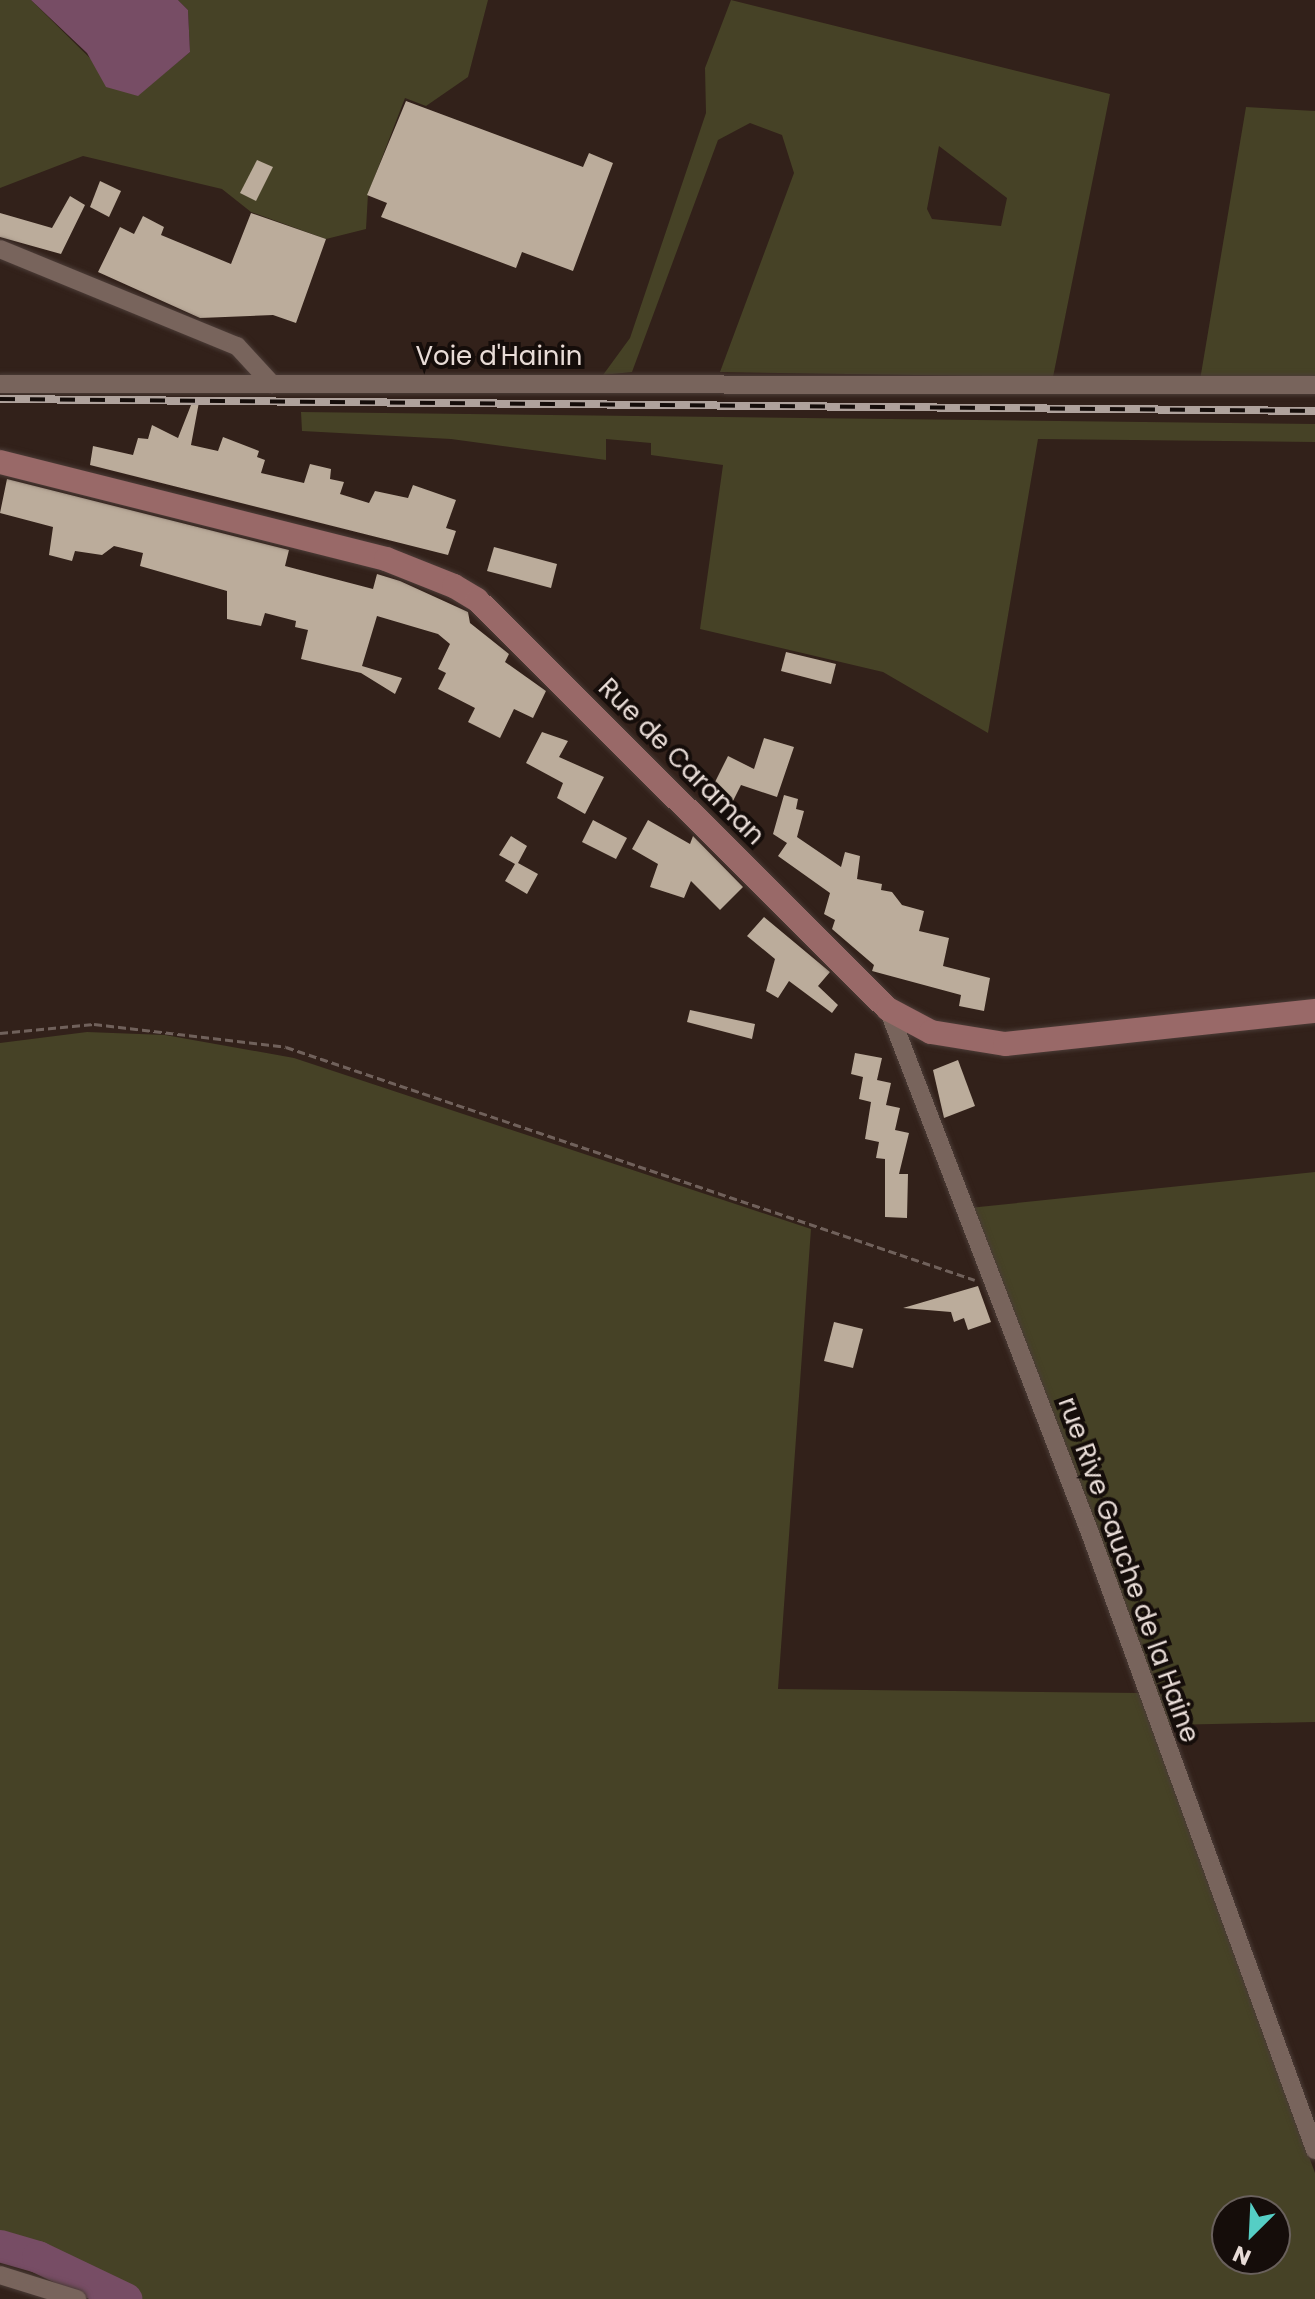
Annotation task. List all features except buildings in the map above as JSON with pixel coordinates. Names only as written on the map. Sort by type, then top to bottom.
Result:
[{"type":"street","points":[[0,249],[237,346],[272,384]]},
{"type":"street","name":"Voie d'Hainin","points":[[0,384],[1315,385]]},
{"type":"street","name":"Rue de Caraman","points":[[0,462],[386,559],[454,586],[477,600],[888,1009],[931,1032],[976,1044],[1315,1011]]},
{"type":"street","name":"rue Rive Gauche de la Haine","points":[[888,1009],[1090,1533],[1315,2150]]},
{"type":"street","points":[[0,2275],[77,2299]]},
{"type":"path","points":[[0,1033],[94,1024],[286,1047],[374,1073],[959,1279],[991,1281]]},
{"type":"shaded area","points":[[0,0],[31,0],[103,71],[138,95],[190,52],[188,10],[178,0],[488,0],[468,77],[426,106],[405,98],[368,194],[366,229],[326,239],[251,212],[222,189],[83,156],[0,188]]},
{"type":"shaded area","points":[[31,0],[178,0],[188,10],[190,52],[138,96],[106,87],[87,53]]},
{"type":"shaded area","points":[[731,0],[1110,94],[1053,377],[720,372],[794,173],[782,135],[750,123],[718,140],[632,372],[603,375],[630,338],[706,113],[705,68]],"holes":[[[939,146],[1007,198],[1001,226],[932,219],[927,209]]]},
{"type":"shaded area","points":[[1246,107],[1315,111],[1315,380],[1200,380]]},
{"type":"shaded area","points":[[301,412],[1315,424],[1315,442],[1038,439],[988,733],[883,672],[700,629],[723,465],[651,455],[651,443],[606,439],[606,460],[451,439],[302,431]]},
{"type":"shaded area","points":[[87,1032],[165,1035],[294,1058],[811,1229],[778,1689],[1140,1693],[1315,2173],[1315,2299],[143,2299],[43,2248],[0,2237],[0,1043]]},
{"type":"shaded area","points":[[1315,1172],[1315,1722],[1166,1725],[969,1208]]},
{"type":"waterway","points":[[0,2246],[38,2257],[126,2299]]},
{"type":"railway","points":[[0,399],[1315,411]]}]
